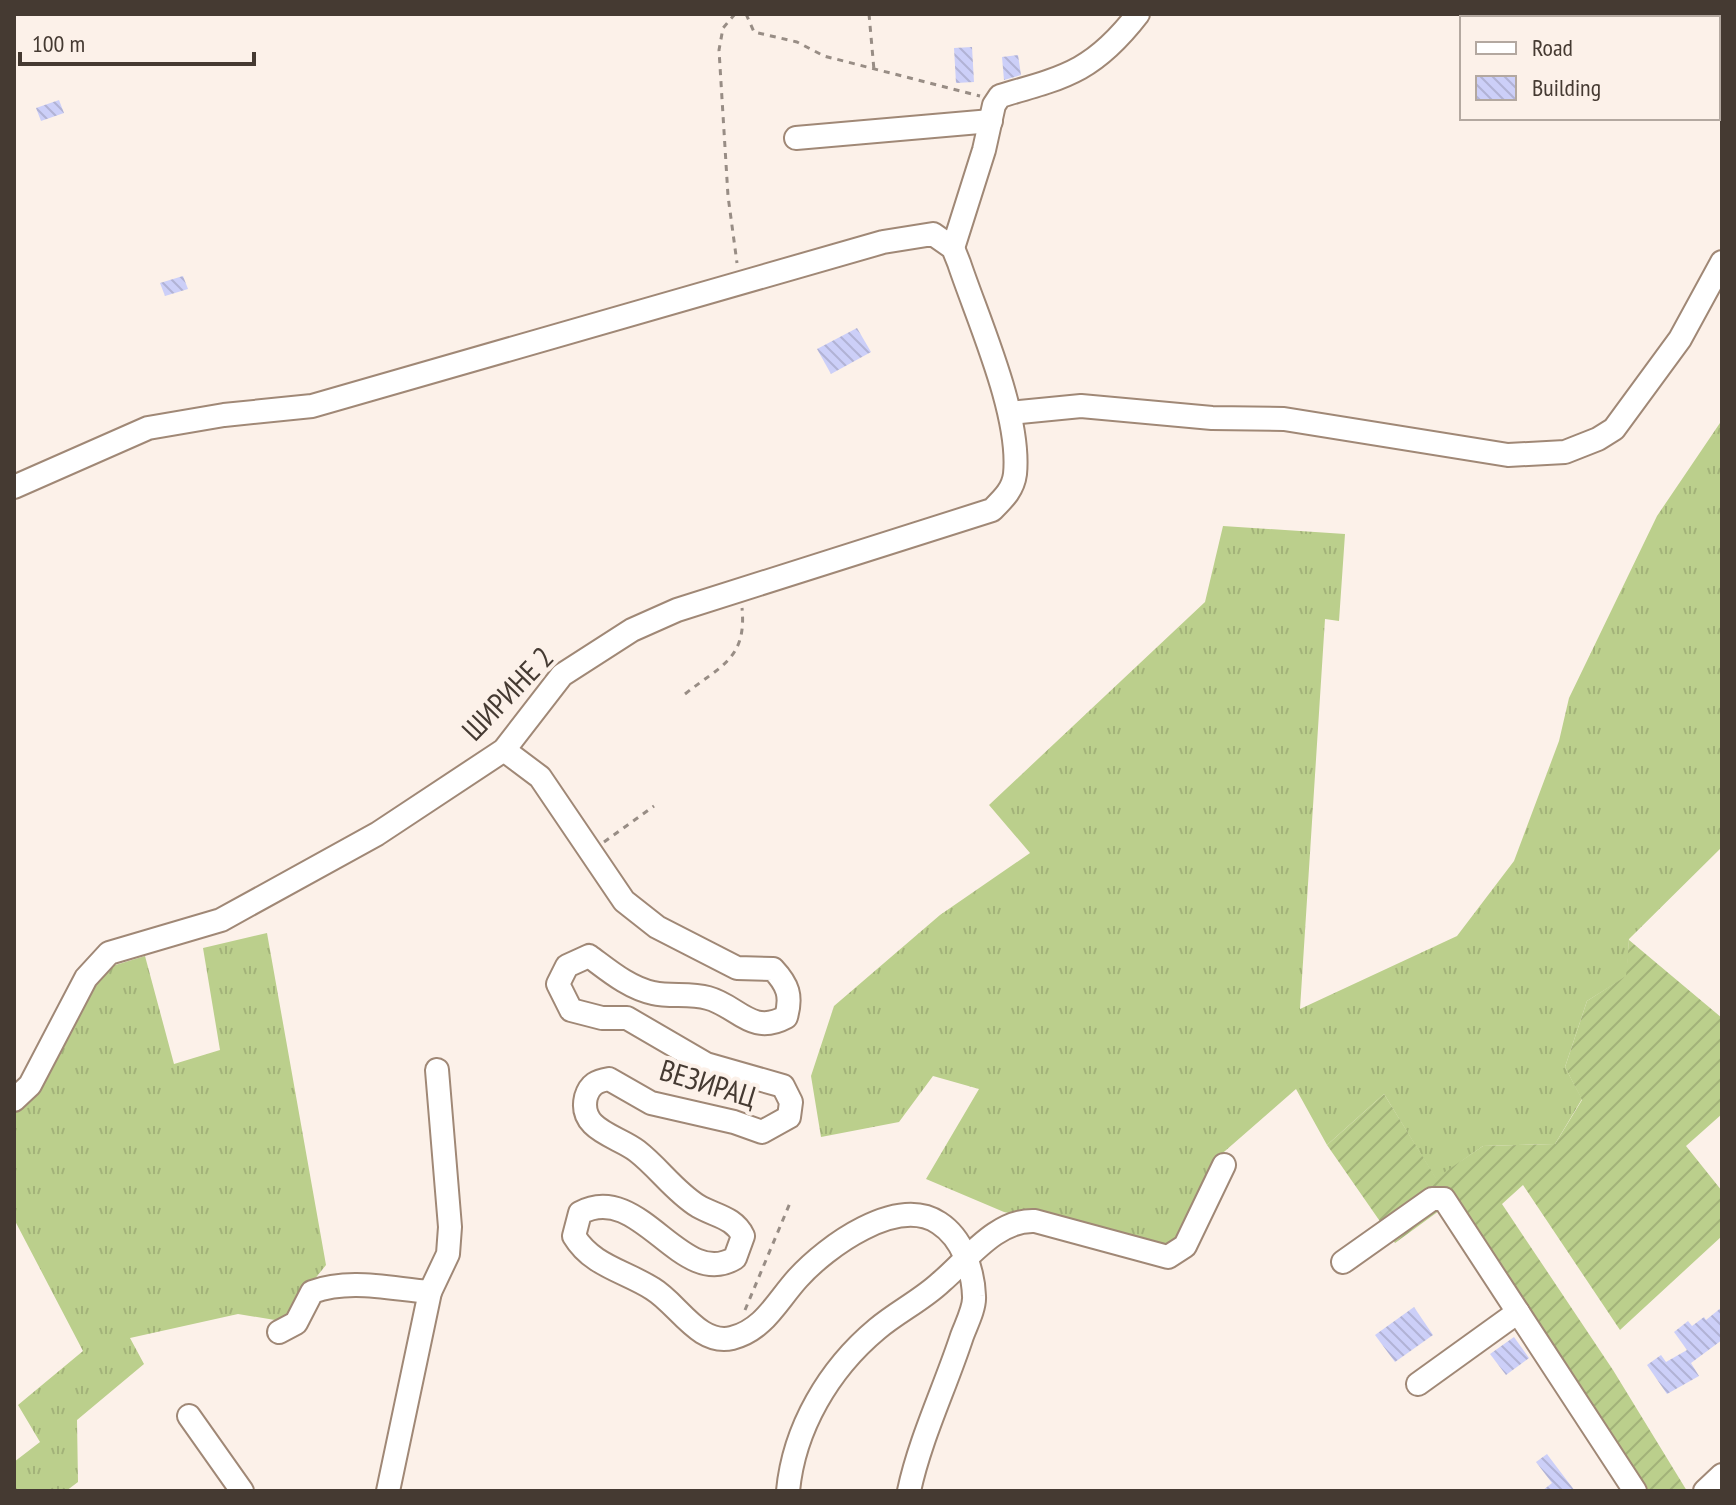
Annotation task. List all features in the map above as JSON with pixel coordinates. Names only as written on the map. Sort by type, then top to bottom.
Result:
[{"type":"street","points":[[14,487],[148,428],[224,415],[312,406],[915,235],[933,234],[953,248],[992,113],[1000,96],[1075,74],[1119,39],[1138,14]]},
{"type":"street","points":[[796,138],[992,113]]},
{"type":"street","name":"ШИРИНЕ 2","points":[[14,1100],[30,1085],[86,978],[109,953],[221,920],[377,834],[504,750],[562,675],[632,630],[677,610],[992,510],[1009,493],[1015,474],[1010,413],[953,248]]},
{"type":"street","points":[[1010,413],[1081,406],[1212,418],[1284,419],[1508,455],[1565,452],[1614,429],[1680,339],[1722,262]]},
{"type":"street","name":"ВЕЗИРАЦ","points":[[504,750],[540,777],[624,901],[657,927],[737,968],[773,969],[787,984],[789,1004],[786,1017],[774,1023],[745,1021],[732,1009],[707,998],[651,993],[625,981],[589,956],[567,966],[558,984],[571,1010],[602,1018],[627,1018],[706,1064],[783,1086],[791,1102],[789,1117],[762,1132],[734,1122],[651,1103],[609,1079],[596,1082],[588,1091],[585,1104],[587,1115],[596,1128],[636,1150],[681,1194],[738,1226],[743,1236],[735,1258],[723,1265],[711,1264],[692,1258],[621,1208],[593,1206],[580,1213],[574,1236],[583,1251],[656,1290],[694,1326],[719,1340],[734,1338],[763,1322],[798,1278],[833,1246],[897,1215],[923,1214],[941,1224],[956,1237],[966,1256],[975,1298],[909,1491]]},
{"type":"street","points":[[388,1491],[430,1292],[448,1254],[450,1227],[437,1070]]},
{"type":"street","points":[[788,1491],[790,1468],[820,1392],[849,1355],[876,1329],[941,1282],[966,1256],[1019,1220],[1035,1221],[1168,1257],[1185,1246],[1224,1165]]},
{"type":"street","points":[[1343,1262],[1432,1199],[1444,1199],[1635,1491]]},
{"type":"street","points":[[279,1332],[296,1323],[312,1292],[327,1286],[345,1284],[430,1292]]},
{"type":"street","points":[[1418,1384],[1518,1312]]},
{"type":"street","points":[[189,1416],[242,1491]]},
{"type":"street","points":[[1705,1491],[1722,1475]]},
{"type":"path","points":[[735,14],[726,26],[719,50],[728,196],[739,283]]},
{"type":"path","points":[[746,14],[754,32],[797,42],[824,56],[874,70],[976,93],[992,113]]},
{"type":"path","points":[[869,14],[874,70]]},
{"type":"path","points":[[685,694],[736,653],[744,635],[739,590]]},
{"type":"path","points":[[591,851],[654,806]]},
{"type":"path","points":[[745,1311],[790,1203]]},
{"type":"green space","points":[[1722,420],[1722,847],[1629,939],[1627,976],[1587,1001],[1565,1067],[1582,1099],[1555,1144],[1483,1146],[1436,1179],[1384,1094],[1327,1145],[1296,1089],[1217,1158],[1179,1249],[1004,1212],[926,1179],[979,1089],[933,1076],[899,1122],[821,1137],[811,1076],[834,1006],[940,915],[1030,853],[989,805],[1205,602],[1223,526],[1345,534],[1339,621],[1325,619],[1300,1009],[1457,936],[1514,861],[1559,741],[1569,698],[1657,516]]},
{"type":"green space","points":[[267,933],[326,1265],[281,1321],[238,1314],[130,1338],[144,1364],[77,1420],[78,1482],[66,1491],[14,1491],[14,1462],[40,1442],[18,1405],[83,1351],[14,1219],[14,1107],[54,1061],[99,970],[145,956],[174,1064],[220,1050],[203,948]]},
{"type":"green space","points":[[1629,940],[1722,1018],[1722,1114],[1686,1146],[1722,1191],[1722,1236],[1620,1330],[1523,1185],[1502,1204],[1613,1370],[1687,1491],[1647,1491],[1454,1200],[1395,1243],[1327,1145],[1384,1094],[1436,1178],[1483,1146],[1555,1144],[1582,1100],[1565,1067],[1587,1001],[1626,976]]},
{"type":"building","points":[[972,47],[974,82],[956,83],[954,48]]},
{"type":"building","points":[[1018,55],[1021,75],[1004,80],[1002,57]]},
{"type":"building","points":[[59,100],[64,113],[41,121],[36,108]]},
{"type":"building","points":[[183,276],[188,289],[165,296],[160,283]]},
{"type":"building","points":[[857,328],[871,352],[831,374],[817,349]]},
{"type":"building","points":[[1414,1307],[1433,1335],[1395,1362],[1375,1335]]},
{"type":"building","points":[[1722,1307],[1722,1340],[1691,1363],[1699,1376],[1667,1394],[1647,1365],[1661,1355],[1666,1362],[1687,1350],[1674,1332],[1688,1321],[1692,1326],[1704,1317],[1706,1320]]},
{"type":"building","points":[[1514,1337],[1529,1358],[1506,1375],[1490,1354]]},
{"type":"building","points":[[1547,1454],[1575,1491],[1542,1491],[1552,1483],[1536,1462]]}]
